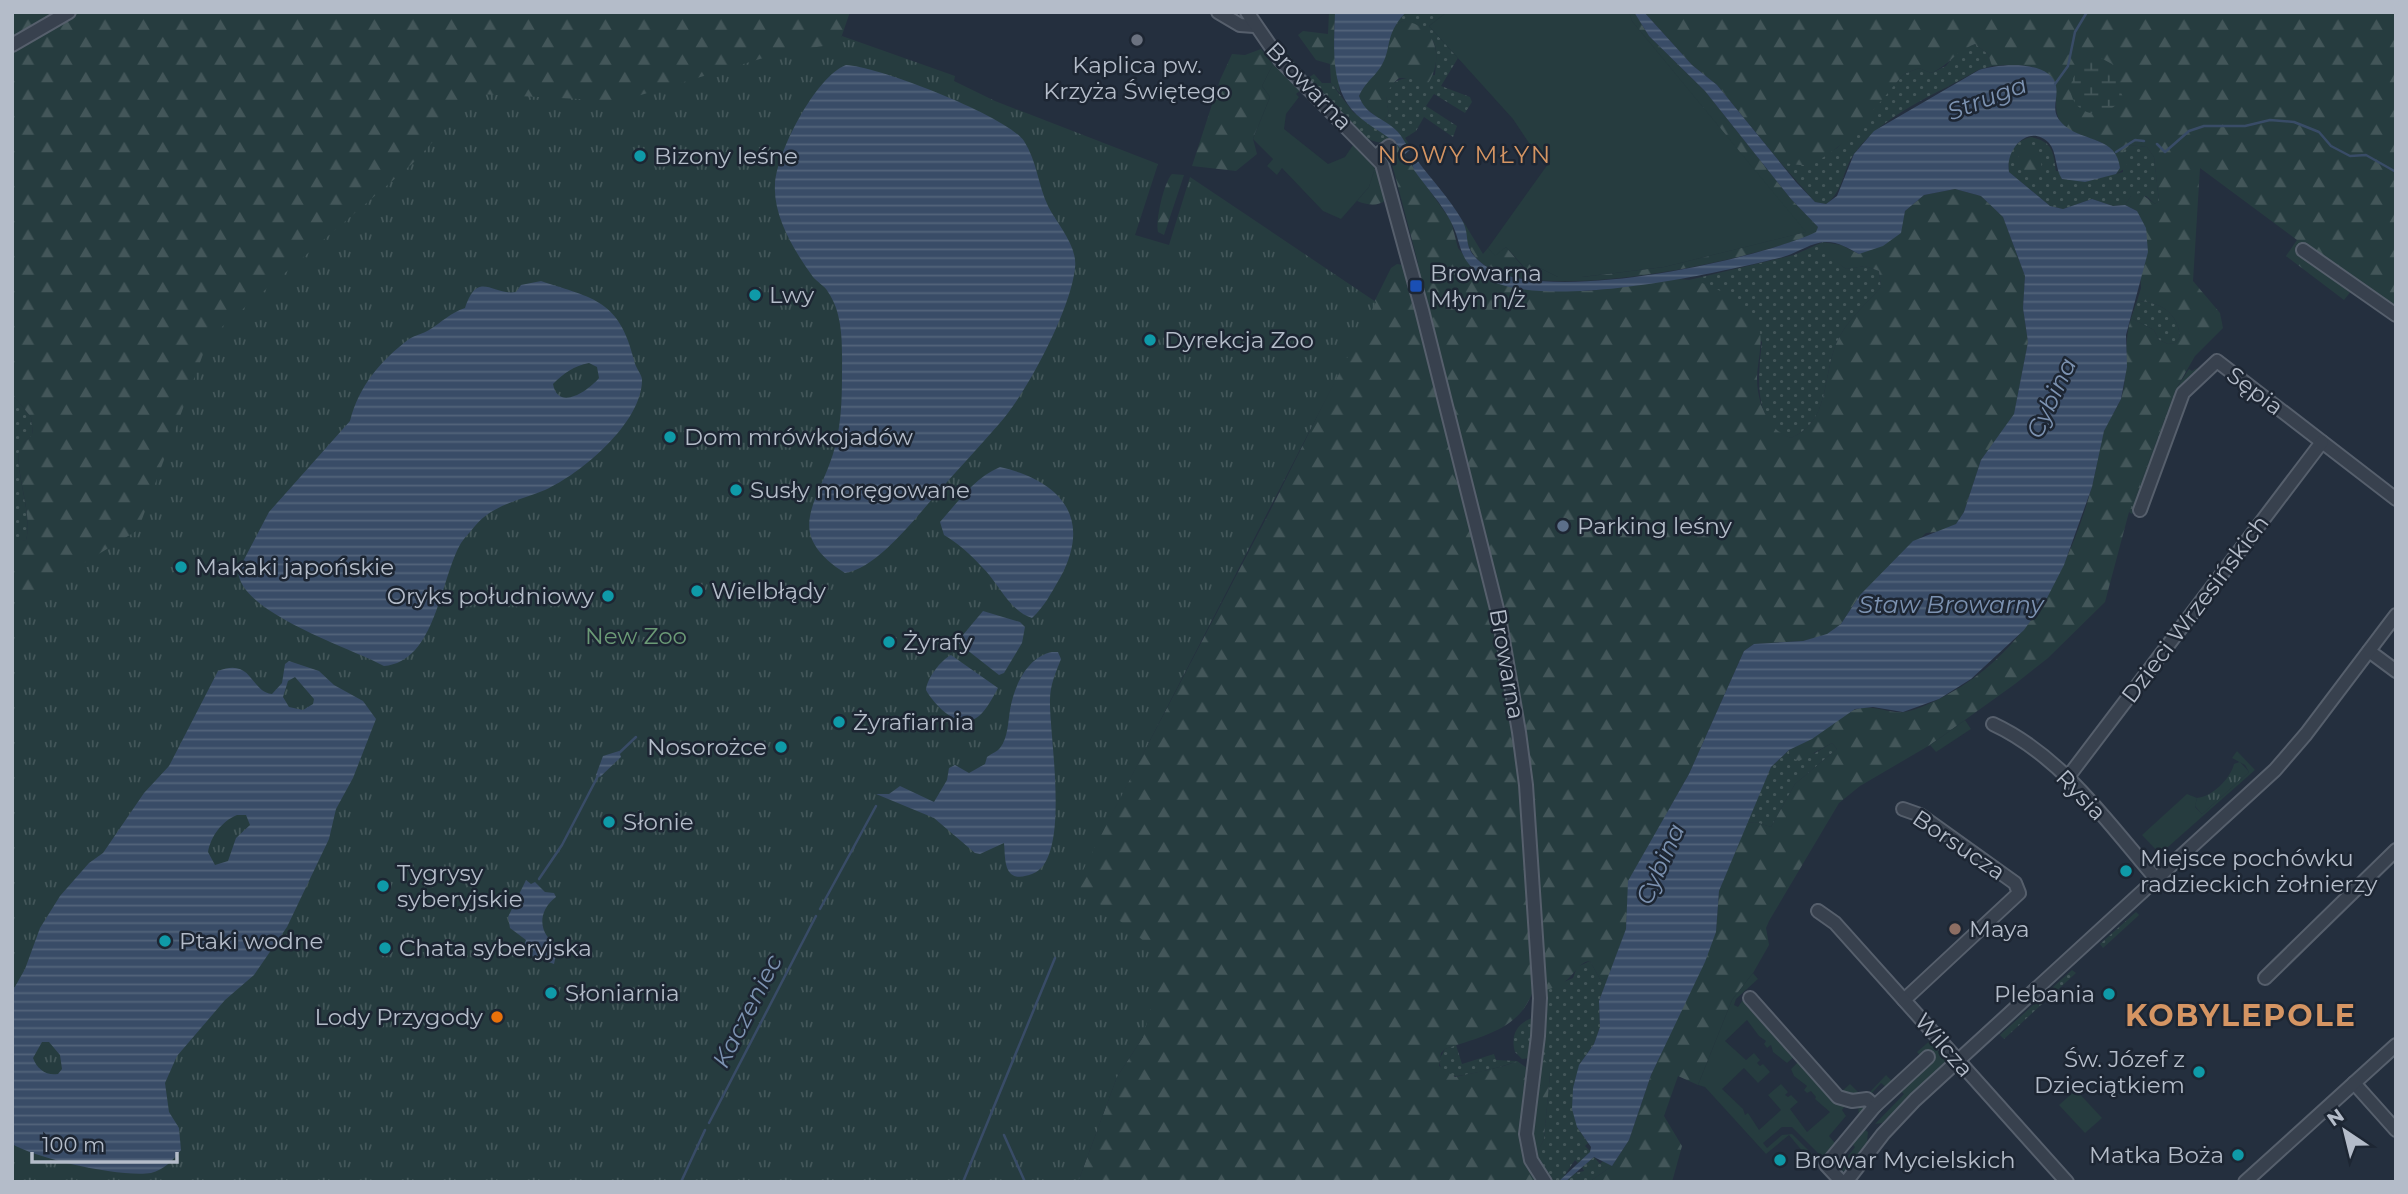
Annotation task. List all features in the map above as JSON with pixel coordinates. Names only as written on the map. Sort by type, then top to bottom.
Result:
[{"type":"street","points":[[12,45],[69,12]]},
{"type":"street","points":[[1218,12],[1240,25],[1254,26]]},
{"type":"street","name":"Browarna","points":[[1247,12],[1254,26],[1280,60],[1376,156],[1389,181],[1422,310],[1493,590],[1512,687],[1526,786],[1540,998],[1526,1134],[1531,1160],[1545,1182]]},
{"type":"street","points":[[1376,156],[1389,146]]},
{"type":"street","points":[[2303,250],[2396,315]]},
{"type":"street","name":"Sępia","points":[[2140,510],[2183,393],[2217,361],[2396,499]]},
{"type":"street","name":"Dzieci Wrzesińskich","points":[[2068,777],[2322,442]]},
{"type":"street","points":[[1928,1058],[1875,1106],[1826,1165],[1844,1182],[1897,1118],[2275,770],[2396,615]]},
{"type":"street","points":[[2369,651],[2396,671]]},
{"type":"street","name":"Rysia","points":[[1993,724],[2010,732],[2068,777],[2157,880]]},
{"type":"street","name":"Borsucza","points":[[1903,809],[1920,815],[2006,876],[2015,883],[2019,892],[1904,1000]]},
{"type":"street","points":[[2265,978],[2396,850]]},
{"type":"street","name":"Wilcza","points":[[1818,911],[1835,923],[2067,1182]]},
{"type":"street","points":[[1750,998],[1838,1097],[1852,1101],[1867,1099],[1875,1106]]},
{"type":"street","points":[[2245,1182],[2396,1045]]},
{"type":"street","points":[[2354,1083],[2396,1129]]},
{"type":"green space","points":[[12,12],[57,12],[12,40]]},
{"type":"green space","points":[[76,12],[850,12],[840,41],[12,992],[12,542],[26,540],[27,516],[19,453],[21,446],[33,434],[31,417],[12,394],[12,50]]},
{"type":"green space","points":[[1329,12],[1335,12],[1334,45],[1340,93],[1331,83],[1330,64],[1316,60],[1298,35],[1303,31],[1328,34]]},
{"type":"green space","points":[[1406,12],[1447,12],[1429,26],[1458,58],[1441,86],[1470,97],[1472,102],[1465,113],[1434,94],[1426,106],[1457,126],[1453,137],[1424,117],[1416,131],[1405,138],[1409,144],[1407,146],[1398,132],[1383,122],[1389,112],[1388,91],[1392,85],[1406,78],[1435,75],[1436,53],[1432,40],[1422,31],[1403,21],[1393,26]]},
{"type":"green space","points":[[1447,12],[1629,12],[1632,21],[1806,232],[1664,267],[1582,277],[1558,277],[1530,263],[1524,267],[1506,247],[1495,256],[1488,248],[1548,164],[1529,143],[1513,119],[1429,26]]},
{"type":"green space","points":[[1629,12],[1634,12],[1649,36],[1705,91],[1791,199],[1818,227],[1816,233],[1786,244],[1699,266],[1600,280],[1554,281],[1515,277],[1486,266],[1469,246],[1463,221],[1483,254],[1488,248],[1495,255],[1506,247],[1523,267],[1530,263],[1558,277],[1582,277],[1664,267],[1805,232],[1632,21]]},
{"type":"green space","points":[[1644,12],[2396,12],[2396,319],[2352,290],[2344,300],[2286,256],[2297,240],[2200,168],[2193,281],[2220,313],[2223,328],[2195,356],[2176,389],[2129,512],[2105,602],[2048,658],[2015,684],[1930,745],[1860,786],[1839,803],[1769,921],[1766,928],[1769,945],[1753,973],[1732,1000],[1698,1085],[1678,1076],[1664,1116],[1682,1146],[1672,1182],[1589,1182],[1612,1166],[1629,1140],[1651,1075],[1716,932],[1719,891],[1746,823],[1755,822],[1771,827],[1795,784],[1837,749],[1832,743],[1799,761],[1790,757],[1789,750],[1857,709],[1904,712],[1939,699],[1968,682],[1995,661],[2018,637],[2055,581],[2082,518],[2094,480],[2103,434],[2122,396],[2131,318],[2154,330],[2159,340],[2168,344],[2175,343],[2180,337],[2179,328],[2172,315],[2160,306],[2137,301],[2141,288],[2137,211],[2125,205],[2131,196],[2140,193],[2155,204],[2159,201],[2154,157],[2147,147],[2130,145],[2123,151],[2127,167],[2116,174],[2120,168],[2115,155],[2108,147],[2075,134],[2060,121],[2056,109],[2054,80],[2044,72],[2022,65],[1992,66],[1988,54],[1975,44],[1931,73],[1919,68],[1904,74],[1844,142],[1815,162],[1802,165],[1780,162],[1717,85],[1692,65]]},
{"type":"green space","points":[[1403,21],[1424,29],[1430,36],[1436,65],[1427,85],[1419,86],[1411,78],[1399,78],[1395,82],[1389,89],[1389,112],[1383,122],[1363,106],[1359,96],[1363,86],[1381,66],[1393,26]]},
{"type":"green space","name":"New Zoo","points":[[842,36],[955,76],[954,81],[995,101],[1158,164],[1135,235],[1169,245],[1190,177],[1376,302],[1076,884],[1152,948],[1156,989],[1143,1037],[1117,1077],[1078,1182],[12,1182],[12,600],[25,599],[138,530],[209,338],[412,164],[478,94],[621,101],[783,52],[837,44]]},
{"type":"green space","points":[[1276,40],[1308,78],[1314,74],[1322,83],[1331,83],[1353,112],[1393,140],[1377,142],[1352,127],[1323,97]]},
{"type":"green space","points":[[1975,44],[1988,54],[1992,66],[1978,70],[1880,127],[1854,154],[1840,187],[1826,204],[1815,202],[1780,162],[1803,165],[1837,148],[1904,74],[1919,68],[1931,73],[1946,66],[1958,50]]},
{"type":"green space","points":[[1261,49],[1273,64],[1262,86],[1270,97],[1253,139],[1257,154],[1236,171],[1192,166],[1220,80],[1232,54],[1245,55]]},
{"type":"green space","points":[[2099,57],[2112,64],[2123,98],[2109,110],[2095,113],[2084,110],[2075,103],[2071,92],[2073,79],[2082,67]]},
{"type":"green space","points":[[1273,64],[1301,90],[1296,94],[1299,97],[1286,114],[1284,129],[1328,164],[1345,157],[1353,145],[1375,168],[1369,187],[1341,219],[1323,211],[1282,168],[1277,175],[1267,166],[1273,159],[1253,139],[1270,97],[1262,86]]},
{"type":"green space","points":[[2031,137],[2051,148],[2056,171],[2116,174],[2123,172],[2123,151],[2130,145],[2147,147],[2154,157],[2159,201],[2155,204],[2146,196],[2131,196],[2125,205],[2113,206],[2092,199],[2063,209],[2050,206],[2009,172],[2012,149]]},
{"type":"green space","points":[[1397,144],[1451,221],[1458,248],[1479,274],[1571,291],[1667,280],[1690,280],[1712,287],[1742,304],[1754,316],[1760,333],[1757,378],[1762,406],[1776,429],[1791,438],[1805,430],[1820,407],[1830,363],[1841,334],[1881,287],[1879,271],[1865,266],[1846,269],[1827,255],[1823,242],[1841,245],[1859,254],[1900,233],[1905,211],[1924,195],[1955,189],[1981,196],[2003,217],[2025,276],[2023,308],[2028,342],[2014,415],[1981,460],[1964,512],[1956,524],[1944,531],[1926,533],[1860,595],[1841,624],[1827,635],[1803,641],[1754,644],[1744,651],[1689,774],[1629,881],[1626,930],[1608,978],[1601,981],[1590,961],[1580,966],[1563,983],[1545,990],[1530,783],[1415,265],[1418,263],[1391,160],[1391,151]]},
{"type":"green space","points":[[2031,146],[2040,155],[2042,170],[2037,177],[2029,177],[2017,160],[2021,150]]},
{"type":"green space","points":[[1375,168],[1386,200],[1379,204],[1364,204],[1357,201],[1369,187]]},
{"type":"green space","points":[[1172,174],[1184,175],[1164,235],[1158,232],[1159,211],[1163,193]]},
{"type":"green space","points":[[1823,242],[1828,255],[1846,269],[1865,266],[1879,271],[1881,287],[1841,334],[1830,363],[1820,407],[1805,430],[1791,438],[1778,432],[1764,411],[1759,383],[1762,342],[1716,290],[1689,280],[1794,255]]},
{"type":"green space","points":[[1397,264],[1403,265],[1413,307],[1416,307],[1498,636],[1521,785],[1534,988],[1528,1002],[1510,1022],[1486,1035],[1445,1049],[1441,1053],[1439,1066],[1455,1077],[1517,1061],[1527,1068],[1520,1135],[1525,1160],[1537,1182],[1078,1182],[1117,1077],[1143,1037],[1075,884],[1271,509],[1391,268]]},
{"type":"green space","points":[[2137,301],[2160,306],[2172,315],[2179,328],[2180,337],[2175,343],[2168,344],[2159,340],[2154,330],[2131,318]]},
{"type":"green space","points":[[2197,368],[2198,371],[2187,381],[2132,514],[2129,512],[2176,389],[2189,369],[2192,371]]},
{"type":"green space","points":[[12,394],[31,417],[33,435],[23,443],[19,454],[28,529],[26,540],[14,543]]},
{"type":"green space","points":[[1965,720],[1971,729],[1936,752],[1930,745]]},
{"type":"green space","points":[[1832,743],[1837,749],[1795,784],[1771,827],[1755,822],[1746,823],[1771,767],[1789,750],[1790,757],[1815,753]]},
{"type":"green space","points":[[2237,751],[2255,770],[2160,854],[2142,835],[2187,794],[2197,798],[2195,807],[2202,814],[2249,772],[2245,765],[2232,758]]},
{"type":"green space","points":[[2240,762],[2249,772],[2202,814],[2195,806],[2197,798],[2220,786],[2234,764]]},
{"type":"green space","points":[[2136,912],[2139,915],[2103,948],[2100,944]]},
{"type":"green space","points":[[2082,953],[2084,955],[1998,1035],[1999,1030]]},
{"type":"green space","points":[[1590,961],[1601,981],[1608,978],[1599,1001],[1600,1027],[1594,1044],[1579,1065],[1577,1127],[1588,1143],[1585,1146],[1591,1152],[1578,1163],[1575,1160],[1560,1182],[1554,1182],[1536,1155],[1544,1139],[1550,1074],[1541,1056],[1545,990],[1573,978],[1577,967]]},
{"type":"green space","points":[[2072,970],[2076,973],[2004,1039],[2000,1035]]},
{"type":"green space","points":[[1753,973],[1758,979],[1736,999],[1734,1005],[1738,1007],[1742,1001],[1748,1002],[1796,1055],[1787,1063],[1773,1052],[1771,1045],[1767,1048],[1764,1044],[1766,1041],[1747,1020],[1725,1041],[1746,1060],[1754,1053],[1760,1060],[1757,1063],[1760,1066],[1763,1064],[1770,1072],[1758,1083],[1744,1068],[1722,1089],[1743,1109],[1745,1115],[1748,1113],[1759,1130],[1781,1110],[1768,1095],[1781,1084],[1788,1092],[1785,1095],[1791,1095],[1798,1102],[1790,1109],[1807,1132],[1830,1112],[1815,1099],[1811,1091],[1807,1093],[1804,1090],[1807,1086],[1794,1076],[1791,1069],[1800,1060],[1837,1101],[1845,1106],[1842,1110],[1846,1116],[1829,1136],[1835,1143],[1859,1117],[1858,1104],[1863,1102],[1868,1105],[1867,1109],[1826,1157],[1821,1156],[1792,1127],[1782,1127],[1763,1143],[1767,1148],[1782,1135],[1792,1134],[1815,1157],[1813,1164],[1789,1135],[1766,1154],[1705,1087],[1698,1085],[1732,1000]]},
{"type":"green space","points":[[1535,1017],[1531,1058],[1522,1059],[1515,1052],[1514,1035],[1519,1026]]},
{"type":"green space","points":[[1933,1038],[1947,1054],[1945,1062],[1882,1123],[1875,1124],[1904,1094],[1891,1082],[1886,1087],[1881,1083],[1872,1093],[1876,1098],[1862,1093],[1852,1097],[1840,1093],[1850,1084],[1858,1092],[1869,1093],[1886,1075],[1893,1082],[1922,1057],[1917,1052]]},
{"type":"green space","points":[[1456,1045],[1462,1064],[1494,1054],[1496,1060],[1517,1061],[1483,1071],[1449,1076],[1441,1069],[1439,1060],[1445,1049]]},
{"type":"green space","points":[[1541,1056],[1548,1064],[1550,1074],[1544,1139],[1536,1155],[1532,1132]]},
{"type":"green space","points":[[2076,1090],[2102,1118],[2085,1133],[2059,1105]]},
{"type":"green space","points":[[1862,1128],[1868,1132],[1867,1142],[1844,1171],[1834,1168],[1834,1162],[1840,1166],[1855,1147],[1851,1143]]},
{"type":"green space","points":[[1594,1157],[1600,1164],[1603,1161],[1612,1166],[1589,1182],[1565,1182],[1575,1173],[1584,1171],[1582,1167]]},
{"type":"water","points":[[1335,12],[1406,12],[1394,28],[1384,61],[1359,96],[1370,112],[1399,133],[1410,150],[1405,154],[1352,110],[1344,98],[1334,56]]},
{"type":"water","name":"Staw Browarny","points":[[1634,12],[1644,12],[1692,65],[1717,85],[1796,182],[1815,202],[1826,204],[1837,196],[1854,154],[1874,131],[1979,70],[2010,65],[2034,67],[2044,71],[2052,77],[2056,86],[2055,111],[2060,121],[2073,131],[2107,145],[2118,158],[2120,168],[2116,174],[2085,182],[2062,179],[2052,147],[2034,136],[2026,137],[2015,147],[2009,163],[2009,172],[2050,206],[2063,209],[2092,199],[2113,206],[2125,205],[2137,211],[2146,228],[2148,252],[2126,335],[2127,367],[2121,399],[2104,431],[2092,487],[2064,565],[2047,598],[2024,630],[1971,679],[1939,699],[1903,712],[1873,707],[1855,709],[1812,739],[1789,750],[1771,767],[1719,891],[1716,932],[1705,962],[1651,1075],[1629,1140],[1612,1166],[1594,1157],[1565,1182],[1558,1182],[1590,1152],[1591,1147],[1577,1127],[1572,1109],[1573,1088],[1579,1065],[1594,1044],[1600,1027],[1599,1001],[1626,929],[1628,881],[1689,774],[1744,651],[1754,644],[1803,641],[1827,634],[1841,624],[1860,595],[1913,541],[1956,524],[1964,512],[1981,460],[2014,414],[2028,342],[2023,308],[2025,276],[2003,217],[1981,196],[1955,189],[1924,195],[1905,211],[1901,233],[1883,246],[1859,254],[1847,247],[1824,242],[1785,256],[1713,273],[1670,281],[1579,291],[1538,291],[1503,285],[1478,273],[1466,261],[1439,202],[1414,170],[1412,163],[1417,160],[1462,220],[1472,253],[1484,265],[1512,277],[1551,282],[1598,281],[1648,275],[1746,255],[1816,232],[1818,227],[1791,199],[1705,91],[1649,36]]},
{"type":"water","points":[[846,65],[885,74],[940,94],[1013,131],[1028,149],[1045,198],[1070,243],[1075,268],[1057,327],[1034,372],[1010,410],[896,540],[870,562],[845,573],[815,545],[810,531],[813,504],[833,454],[839,425],[842,343],[839,321],[828,292],[813,277],[786,234],[775,197],[775,185],[782,154],[800,117],[822,84]]},
{"type":"water","points":[[541,281],[576,292],[602,305],[621,325],[642,379],[640,395],[621,429],[592,459],[560,482],[498,508],[475,526],[461,543],[454,558],[426,635],[415,650],[401,661],[384,666],[299,627],[257,601],[243,586],[238,571],[269,512],[350,421],[365,385],[380,365],[409,339],[465,308],[475,290],[486,287],[516,292],[521,285]],"holes":[[[589,363],[597,367],[599,378],[587,389],[567,398],[556,392],[553,384],[570,370]]]},
{"type":"water","points":[[1000,467],[1021,473],[1054,492],[1065,505],[1072,520],[1073,537],[1069,557],[1051,594],[1032,618],[1017,609],[988,573],[959,545],[944,535],[940,522],[974,484]]},
{"type":"water","points":[[983,611],[1020,622],[1025,627],[1022,643],[1004,673],[999,675],[957,642]]},
{"type":"water","points":[[1058,652],[1061,659],[1050,694],[1056,795],[1052,846],[1044,864],[1032,874],[1021,877],[1011,874],[1007,868],[1004,843],[980,854],[975,853],[934,818],[876,794],[889,794],[900,786],[934,802],[947,780],[949,768],[955,765],[969,773],[985,764],[987,757],[999,749],[1005,740],[1018,682],[1035,660]]},
{"type":"water","points":[[951,655],[998,688],[985,710],[972,720],[964,721],[949,715],[935,703],[926,690],[935,670]]},
{"type":"water","points":[[289,661],[319,671],[334,685],[363,701],[376,719],[353,778],[336,809],[329,839],[287,927],[254,975],[225,1000],[177,1056],[165,1083],[169,1112],[179,1128],[181,1150],[160,1170],[138,1174],[101,1170],[60,1161],[12,1144],[12,992],[25,969],[40,928],[60,896],[89,863],[103,853],[144,793],[169,766],[218,671],[238,668],[250,676],[259,688],[272,694],[282,683],[285,664]],"holes":[[[295,677],[314,699],[313,704],[303,710],[289,707],[283,697],[288,681]],[[237,815],[246,815],[250,825],[236,838],[228,861],[215,865],[208,852],[209,846],[227,821]],[[42,1042],[49,1042],[60,1055],[62,1069],[58,1074],[46,1073],[33,1058]]]},
{"type":"water","points":[[619,751],[621,757],[600,777],[596,775],[603,756]]},
{"type":"water","points":[[526,880],[531,884],[535,882],[545,892],[554,893],[556,897],[545,909],[542,922],[551,941],[558,946],[554,964],[532,956],[533,950],[524,945],[526,940],[510,928],[508,917]]},
{"type":"waterway","name":"Struga","points":[[2055,84],[2068,66],[2075,32],[2087,12]]},
{"type":"waterway","points":[[2157,144],[2165,152],[2189,131],[2204,126],[2245,126],[2270,120],[2294,122],[2319,132],[2331,146],[2350,156],[2366,155],[2396,172]]},
{"type":"waterway","points":[[2116,152],[2135,140],[2144,141]]},
{"type":"waterway","points":[[618,754],[636,737]]},
{"type":"waterway","points":[[539,879],[562,845],[599,774]]},
{"type":"waterway","name":"Kaczeniec","points":[[820,909],[876,806]]},
{"type":"waterway","name":"Kaczeniec","points":[[709,1123],[816,916]]},
{"type":"waterway","points":[[963,1182],[1055,958]]},
{"type":"waterway","name":"Kaczeniec","points":[[681,1182],[705,1130]]},
{"type":"waterway","points":[[1004,1135],[1025,1182]]},
{"type":"place","name":"Kaplica pw. Krzyża Świętego","points":[[1137,40]]},
{"type":"place","name":"Bizony leśne","points":[[640,156]]},
{"type":"place","name":"Browarna Młyn n/ż","points":[[1416,286]]},
{"type":"place","name":"Lwy","points":[[755,295]]},
{"type":"place","name":"Dyrekcja Zoo","points":[[1150,340]]},
{"type":"place","name":"Dom mrówkojadów","points":[[670,437]]},
{"type":"place","name":"Susły moręgowane","points":[[736,490]]},
{"type":"place","name":"Parking leśny","points":[[1563,526]]},
{"type":"place","name":"Makaki japońskie","points":[[181,567]]},
{"type":"place","name":"Wielbłądy","points":[[697,591]]},
{"type":"place","name":"Oryks południowy","points":[[608,596]]},
{"type":"place","name":"Żyrafy","points":[[889,642]]},
{"type":"place","name":"Żyrafiarnia","points":[[839,722]]},
{"type":"place","name":"Nosorożce","points":[[781,747]]},
{"type":"place","name":"Słonie","points":[[609,822]]},
{"type":"place","name":"Miejsce pochówku radzieckich żołnierzy","points":[[2126,871]]},
{"type":"place","name":"Tygrysy syberyjskie","points":[[383,886]]},
{"type":"place","name":"Maya","points":[[1955,929]]},
{"type":"place","name":"Ptaki wodne","points":[[165,941]]},
{"type":"place","name":"Chata syberyjska","points":[[385,948]]},
{"type":"place","name":"Słoniarnia","points":[[551,993]]},
{"type":"place","name":"Plebania","points":[[2109,994]]},
{"type":"place","name":"Lody Przygody","points":[[497,1017]]},
{"type":"place","name":"Św. Józef z Dzieciątkiem","points":[[2199,1072]]},
{"type":"place","name":"Matka Boża","points":[[2238,1155]]},
{"type":"place","name":"Browar Mycielskich","points":[[1780,1160]]},
{"type":"district","name":"NOWY MŁYN","points":[[1465,154]]},
{"type":"district","name":"KOBYLEPOLE","points":[[2241,1015]]},
{"type":"water label","name":"Cybina","points":[[2051,398]]},
{"type":"water label","name":"Cybina","points":[[1660,864]]}]
